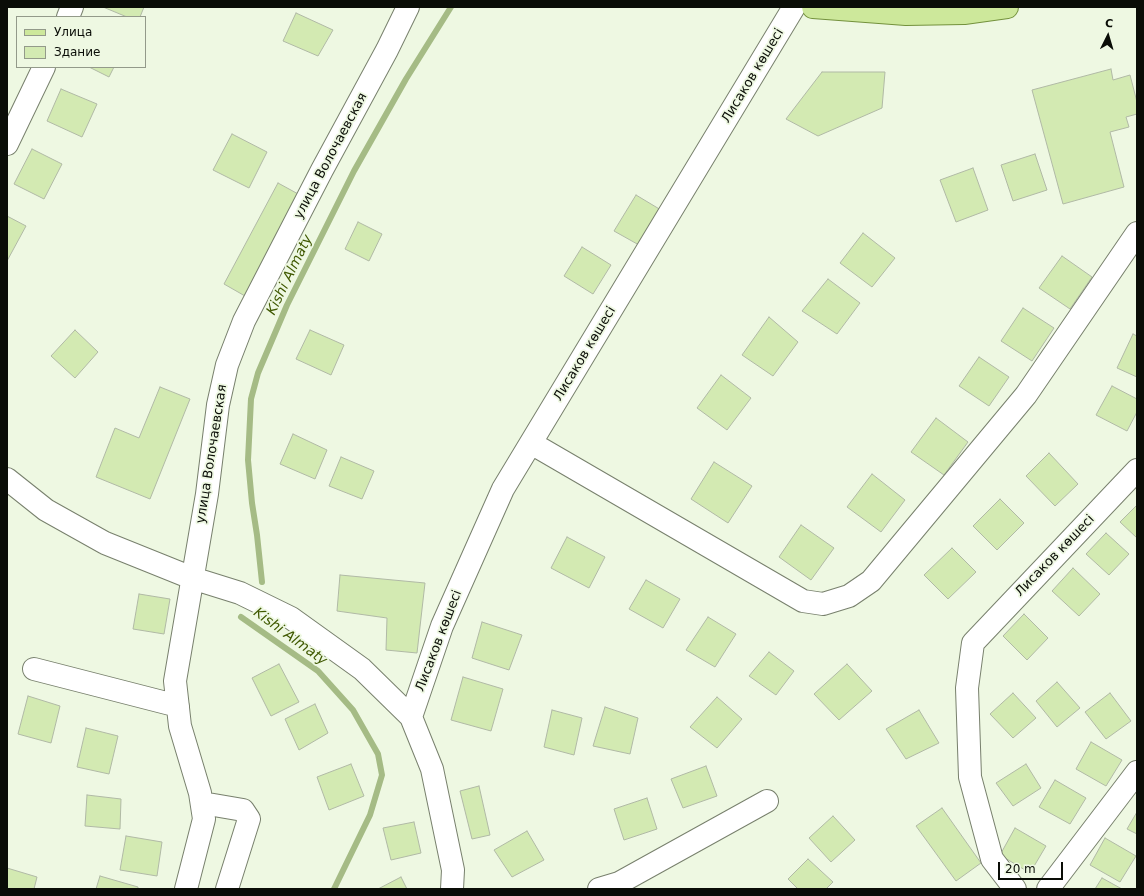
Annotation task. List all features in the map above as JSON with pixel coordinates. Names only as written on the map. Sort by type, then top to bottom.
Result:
[{"type":"main road","points":[[813,7],[906,14],[964,13],[1007,7]]},
{"type":"street","name":"улица Волочаевская","points":[[186,889],[204,820],[200,792],[180,726],[175,681],[207,494],[218,405],[227,365],[244,321],[322,170],[387,50],[408,7]]},
{"type":"street","name":"Лисаков көшесі","points":[[411,717],[445,619],[503,489],[794,7]]},
{"type":"street","points":[[7,144],[44,68]]},
{"type":"street","points":[[531,443],[803,601],[823,604],[849,596],[872,580],[1026,395],[1137,233]]},
{"type":"street","name":"Лисаков көшесі","points":[[1015,889],[992,859],[970,777],[967,688],[973,643],[1137,470]]},
{"type":"street","points":[[7,479],[46,510],[105,543],[192,578],[240,593],[291,618],[362,669],[411,717],[432,768],[453,870],[452,889]]},
{"type":"street","points":[[34,669],[178,706]]},
{"type":"street","points":[[1048,889],[1137,772]]},
{"type":"street","points":[[613,887],[767,802]]},
{"type":"street","points":[[202,803],[242,810],[249,819],[227,889]]},
{"type":"building","points":[[103,7],[144,7],[140,16],[125,16]]},
{"type":"building","points":[[296,13],[333,30],[318,56],[283,41]]},
{"type":"building","points":[[91,68],[114,68],[109,77]]},
{"type":"building","points":[[1111,69],[1113,80],[1130,75],[1137,102],[1137,114],[1126,117],[1129,127],[1110,132],[1124,187],[1063,204],[1032,90]]},
{"type":"building","points":[[822,72],[885,72],[882,108],[818,136],[786,119]]},
{"type":"building","points":[[61,89],[97,104],[82,137],[47,121]]},
{"type":"building","points":[[232,134],[267,152],[249,188],[213,170]]},
{"type":"building","points":[[32,149],[62,164],[44,199],[14,184]]},
{"type":"building","points":[[1035,154],[1047,190],[1013,201],[1001,165]]},
{"type":"building","points":[[973,168],[988,210],[956,222],[940,180]]},
{"type":"building","points":[[278,183],[300,195],[245,296],[224,284]]},
{"type":"building","points":[[636,195],[661,210],[639,245],[614,231]]},
{"type":"building","points":[[7,216],[26,226],[7,261]]},
{"type":"building","points":[[358,222],[382,234],[369,261],[345,249]]},
{"type":"building","points":[[863,233],[895,258],[872,287],[840,263]]},
{"type":"building","points":[[582,247],[611,265],[593,294],[564,276]]},
{"type":"building","points":[[1062,256],[1092,277],[1070,309],[1039,288]]},
{"type":"building","points":[[828,279],[860,303],[837,334],[802,311]]},
{"type":"building","points":[[1023,308],[1054,328],[1032,361],[1001,341]]},
{"type":"building","points":[[769,317],[798,342],[773,376],[742,355]]},
{"type":"building","points":[[75,330],[98,352],[75,378],[51,356]]},
{"type":"building","points":[[310,330],[344,345],[331,375],[296,359]]},
{"type":"building","points":[[1133,334],[1137,336],[1137,377],[1117,368]]},
{"type":"building","points":[[979,357],[1009,377],[989,406],[959,386]]},
{"type":"building","points":[[721,375],[751,398],[727,430],[697,408]]},
{"type":"building","points":[[1112,386],[1137,399],[1137,412],[1127,431],[1096,415]]},
{"type":"building","points":[[160,387],[190,399],[150,499],[96,477],[115,428],[139,438]]},
{"type":"building","points":[[936,418],[968,442],[944,475],[911,452]]},
{"type":"building","points":[[293,434],[327,450],[315,479],[280,464]]},
{"type":"building","points":[[1049,453],[1078,484],[1055,506],[1026,476]]},
{"type":"building","points":[[341,457],[374,471],[362,499],[329,486]]},
{"type":"building","points":[[714,462],[752,486],[728,523],[691,499]]},
{"type":"building","points":[[872,474],[905,500],[881,532],[847,507]]},
{"type":"building","points":[[1000,499],[1024,523],[997,550],[973,526]]},
{"type":"building","points":[[1137,505],[1137,538],[1120,522]]},
{"type":"building","points":[[801,525],[834,548],[811,580],[779,557]]},
{"type":"building","points":[[1106,533],[1129,554],[1109,575],[1086,554]]},
{"type":"building","points":[[567,537],[605,557],[589,588],[551,568]]},
{"type":"building","points":[[952,548],[976,572],[948,599],[924,575]]},
{"type":"building","points":[[1073,568],[1100,594],[1079,616],[1052,591]]},
{"type":"building","points":[[340,575],[425,583],[417,653],[386,650],[387,618],[337,611]]},
{"type":"building","points":[[646,580],[680,599],[663,628],[629,609]]},
{"type":"building","points":[[139,594],[170,599],[164,634],[133,629]]},
{"type":"building","points":[[1024,614],[1048,638],[1027,660],[1003,636]]},
{"type":"building","points":[[708,617],[736,634],[715,667],[686,650]]},
{"type":"building","points":[[482,622],[522,635],[509,670],[472,658]]},
{"type":"building","points":[[769,652],[794,671],[776,695],[749,676]]},
{"type":"building","points":[[279,664],[299,702],[271,716],[252,678]]},
{"type":"building","points":[[847,664],[872,691],[839,720],[814,694]]},
{"type":"building","points":[[463,677],[503,689],[491,731],[451,720]]},
{"type":"building","points":[[1057,682],[1080,708],[1057,727],[1036,701]]},
{"type":"building","points":[[1013,693],[1036,718],[1013,738],[990,714]]},
{"type":"building","points":[[1110,693],[1131,721],[1106,739],[1085,712]]},
{"type":"building","points":[[28,696],[60,706],[51,743],[18,734]]},
{"type":"building","points":[[717,697],[742,719],[717,748],[690,727]]},
{"type":"building","points":[[315,704],[328,733],[299,750],[285,719]]},
{"type":"building","points":[[605,707],[638,718],[630,754],[593,746]]},
{"type":"building","points":[[552,710],[582,718],[574,755],[544,747]]},
{"type":"building","points":[[919,710],[939,743],[906,759],[886,729]]},
{"type":"building","points":[[86,728],[118,736],[109,774],[77,767]]},
{"type":"building","points":[[1091,742],[1122,760],[1106,786],[1076,769]]},
{"type":"building","points":[[351,764],[364,796],[329,810],[317,777]]},
{"type":"building","points":[[1026,764],[1041,788],[1013,806],[996,783]]},
{"type":"building","points":[[706,766],[717,796],[683,808],[671,779]]},
{"type":"building","points":[[1055,780],[1086,798],[1070,824],[1039,807]]},
{"type":"building","points":[[479,786],[490,835],[472,839],[460,791]]},
{"type":"building","points":[[87,795],[121,799],[120,829],[85,826]]},
{"type":"building","points":[[647,798],[657,829],[624,840],[614,809]]},
{"type":"building","points":[[942,808],[981,863],[956,881],[916,826]]},
{"type":"building","points":[[1137,812],[1137,834],[1127,829]]},
{"type":"building","points":[[833,816],[855,840],[831,862],[809,838]]},
{"type":"building","points":[[414,822],[421,853],[391,860],[383,828]]},
{"type":"building","points":[[1015,828],[1046,846],[1030,873],[1000,855]]},
{"type":"building","points":[[527,831],[544,860],[512,877],[494,850]]},
{"type":"building","points":[[126,836],[162,842],[157,876],[120,870]]},
{"type":"building","points":[[1105,838],[1136,856],[1120,882],[1090,865]]},
{"type":"building","points":[[808,859],[833,882],[826,889],[798,889],[788,879]]},
{"type":"building","points":[[7,868],[37,877],[34,889],[7,889]]},
{"type":"building","points":[[100,876],[138,887],[138,889],[96,889]]},
{"type":"building","points":[[401,877],[407,889],[378,889]]},
{"type":"building","points":[[1102,878],[1122,889],[1095,889]]},
{"type":"waterway","name":"Kіshі Almaty","points":[[262,582],[248,460],[251,399],[258,373],[287,305],[354,171],[406,79],[451,7]]},
{"type":"waterway","name":"Kіshі Almaty","points":[[241,617],[318,671],[353,710],[378,754],[382,775],[370,815],[334,889]]}]
